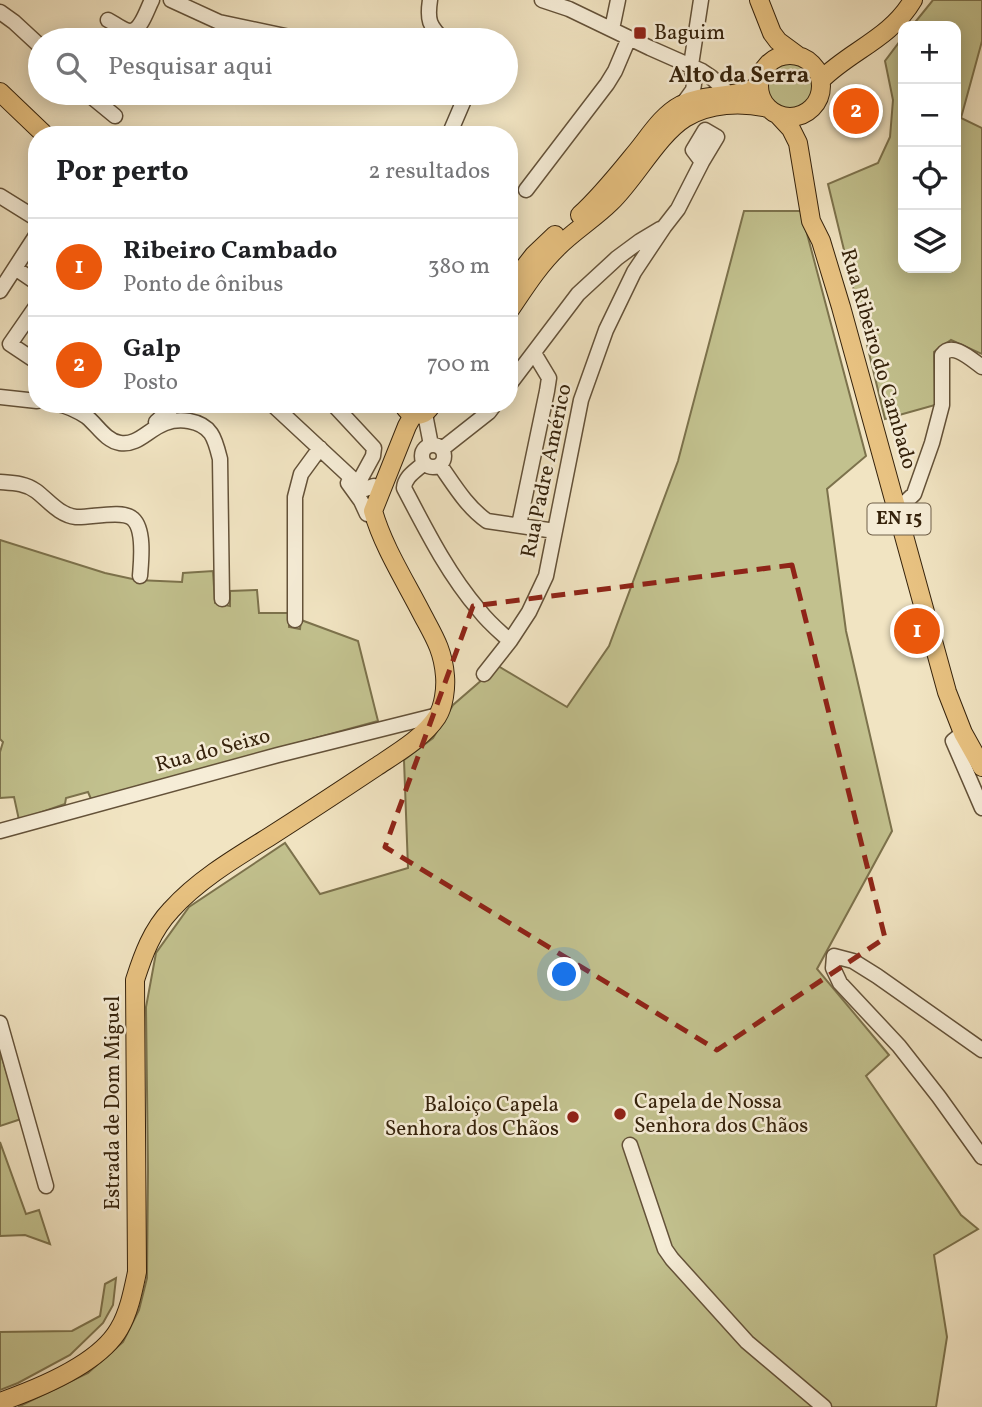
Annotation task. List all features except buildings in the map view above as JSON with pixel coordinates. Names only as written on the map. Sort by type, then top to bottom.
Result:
[{"type":"main road","points":[[721,96],[741,104],[796,117],[813,108],[821,92],[817,69],[778,41],[758,0]]},
{"type":"main road","points":[[758,0],[766,45],[761,98],[773,111]]},
{"type":"main road","points":[[518,275],[534,254],[608,187],[662,120],[682,105],[748,92],[773,60],[785,55],[828,58],[858,42],[908,1]]},
{"type":"main road","points":[[821,80],[834,67],[880,37],[903,15],[908,1]]},
{"type":"main road","points":[[0,92],[36,126]]},
{"type":"main road","points":[[518,298],[558,247],[612,202],[683,119],[707,109],[721,96]]},
{"type":"main road","name":"Rua Ribeiro do Cambado","points":[[813,108],[805,129],[821,241]]},
{"type":"main road","name":"Rua Ribeiro do Cambado","points":[[773,111],[791,129],[797,143],[811,220],[821,241],[841,307],[947,692],[962,733],[982,767]]},
{"type":"main road","points":[[392,556],[373,530],[362,487],[399,424],[411,413]]},
{"type":"main road","points":[[413,413],[373,511],[392,556],[440,649],[445,688],[439,715]]},
{"type":"main road","name":"Estrada de Dom Miguel","points":[[0,1402],[25,1393],[81,1365],[106,1345],[119,1330],[132,1298],[136,1272],[135,980],[144,951],[156,929],[193,889],[398,752],[425,732],[439,715]]},
{"type":"street","points":[[136,28],[152,0]]},
{"type":"street","points":[[171,0],[219,22],[247,28]]},
{"type":"street","points":[[430,0],[428,17],[432,28]]},
{"type":"street","points":[[542,0],[569,9],[691,65],[721,96]]},
{"type":"street","points":[[612,29],[618,0]]},
{"type":"street","points":[[682,105],[693,90],[691,65],[701,0]]},
{"type":"street","points":[[0,12],[28,34]]},
{"type":"street","points":[[108,20],[122,28]]},
{"type":"street","points":[[526,190],[607,84],[629,38]]},
{"type":"street","points":[[102,105],[115,116]]},
{"type":"street","points":[[453,126],[462,105]]},
{"type":"street","name":"Rua Padre Américo","points":[[484,674],[529,612],[546,576],[581,400],[606,330],[634,272],[678,209],[702,162]]},
{"type":"street","points":[[0,195],[28,213]]},
{"type":"street","points":[[518,374],[578,294],[617,258],[664,227]]},
{"type":"street","points":[[0,291],[28,248]]},
{"type":"street","points":[[617,258],[628,263],[634,272]]},
{"type":"street","points":[[15,268],[28,277]]},
{"type":"street","points":[[28,318],[10,344],[28,356]]},
{"type":"street","points":[[897,510],[914,494],[932,443],[942,405],[944,351],[950,349],[964,354],[982,367]]},
{"type":"street","points":[[519,525],[549,378],[534,354]]},
{"type":"street","points":[[0,397],[28,400]]},
{"type":"street","points":[[79,413],[114,442],[122,444],[135,442],[166,413]]},
{"type":"street","points":[[282,413],[336,464],[342,476],[362,487],[374,447],[342,413]]},
{"type":"street","points":[[417,413],[437,447],[444,459],[440,465],[433,468],[424,464],[421,457],[423,450],[437,447],[488,413]]},
{"type":"street","points":[[150,430],[167,421],[187,420],[204,426],[215,438],[220,459],[222,599]]},
{"type":"street","points":[[295,620],[295,497],[301,474],[320,448]]},
{"type":"street","points":[[424,464],[408,477],[404,488],[460,586],[478,610],[510,641]]},
{"type":"street","points":[[440,465],[464,500],[487,521],[555,531]]},
{"type":"street","points":[[0,482],[21,484],[34,490],[51,505],[72,517],[124,513],[133,518],[140,532],[140,576]]},
{"type":"street","name":"Rua do Seixo","points":[[0,831],[265,758],[439,715]]},
{"type":"street","points":[[962,733],[953,741],[982,808]]},
{"type":"street","points":[[982,1050],[865,968],[853,961],[834,956],[833,968],[840,983],[899,1046],[982,1157]]},
{"type":"street","points":[[0,1023],[46,1186]]},
{"type":"street","points":[[630,1145],[666,1249],[672,1259],[747,1342],[824,1407]]},
{"type":"highlighted area","points":[[792,565],[885,938],[717,1050],[385,847],[473,606]]},
{"type":"shaded area","points":[[933,0],[982,0],[982,41],[961,118],[961,21],[916,21]]},
{"type":"shaded area","points":[[898,44],[898,273],[961,273],[961,118],[982,128],[982,354],[951,340],[934,352],[935,405],[885,419],[828,184],[878,163],[890,137],[893,100],[885,61]]},
{"type":"shaded area","points":[[791,60],[801,62],[809,68],[815,76],[815,96],[809,104],[801,110],[791,112],[781,110],[773,104],[767,96],[765,86],[767,76],[773,68],[781,62]]},
{"type":"shaded area","points":[[744,211],[801,211],[866,456],[827,489],[846,631],[892,831],[817,969],[889,1055],[866,1076],[961,1215],[978,1229],[934,1255],[947,1337],[936,1407],[18,1407],[88,1373],[123,1342],[139,1310],[147,1278],[146,1007],[156,953],[189,907],[285,843],[320,894],[408,868],[404,760],[433,738],[453,705],[498,666],[567,707],[609,646],[678,461]]},
{"type":"shaded area","points":[[0,540],[105,573],[137,580],[182,582],[183,573],[213,571],[215,603],[230,606],[230,591],[257,590],[259,613],[289,613],[289,627],[300,629],[301,620],[358,641],[378,721],[91,799],[88,792],[66,798],[65,804],[19,820],[14,797],[0,798],[0,752],[3,742],[0,739]]},
{"type":"shaded area","points":[[0,1051],[21,1119],[0,1126]]},
{"type":"shaded area","points":[[0,1142],[26,1214],[39,1210],[50,1244],[25,1235],[0,1236]]},
{"type":"shaded area","points":[[116,1278],[113,1305],[103,1323],[70,1355],[0,1390],[0,1332],[72,1331],[100,1316],[105,1284]]},
{"type":"place","name":"Baguim","points":[[640,33]]},
{"type":"place","name":"Galp","points":[[856,111]]},
{"type":"place","name":"Ribeiro Cambado","points":[[917,631]]},
{"type":"place","name":"Capela de Nossa Senhora dos Chãos","points":[[620,1114]]},
{"type":"place","name":"Baloiço Capela Senhora dos Chãos","points":[[573,1117]]},
{"type":"district","name":"Alto da Serra","points":[[739,76]]}]
